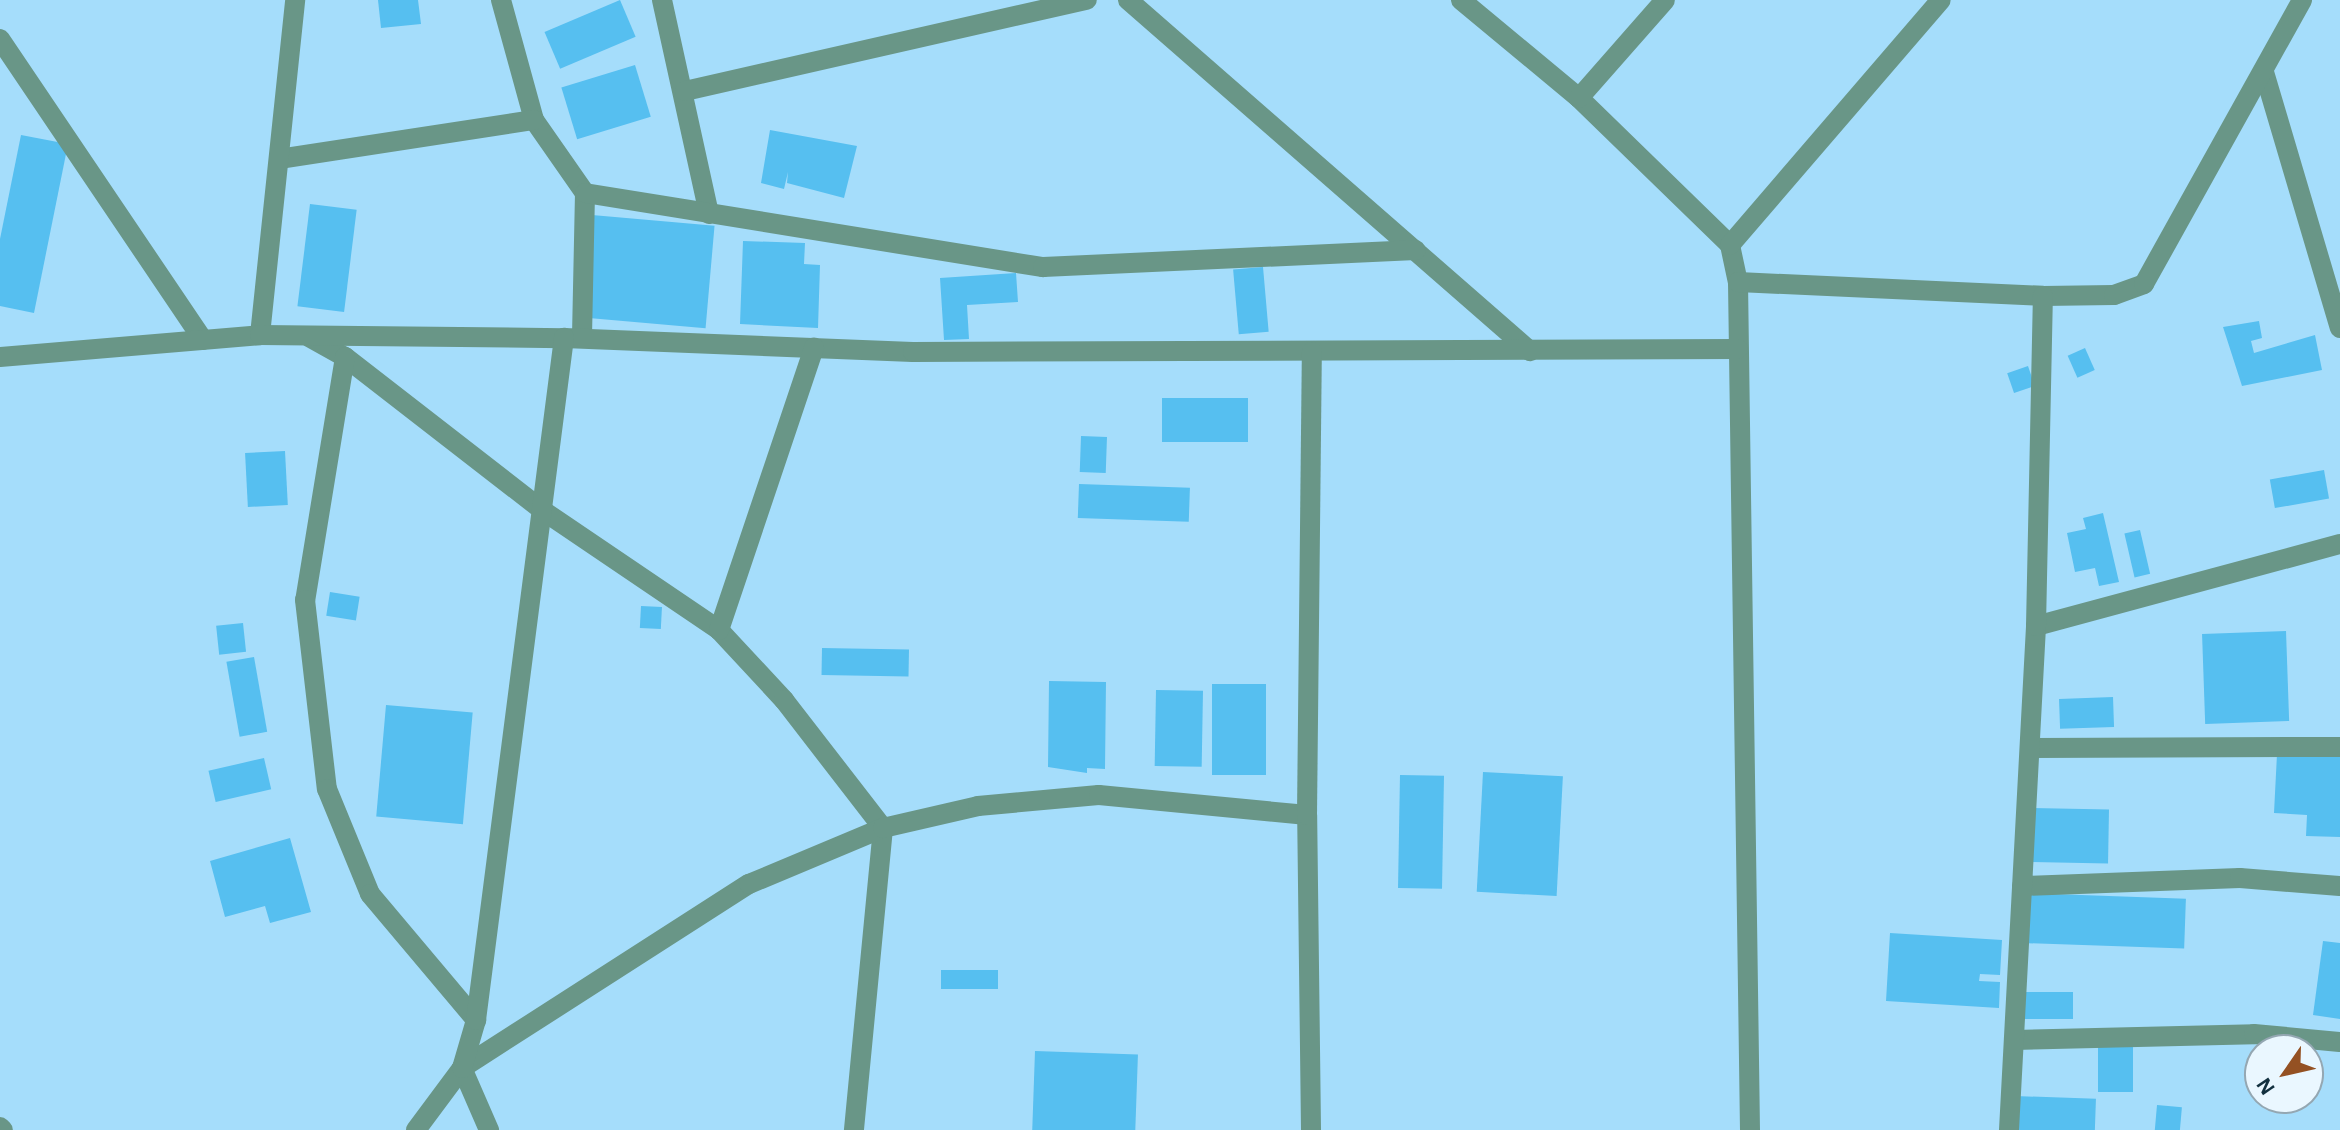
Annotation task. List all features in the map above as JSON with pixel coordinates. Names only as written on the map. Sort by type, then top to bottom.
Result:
[{"type":"street","points":[[260,335],[295,0]]},
{"type":"street","points":[[416,1130],[462,1068],[476,1020],[542,510],[573,338],[585,193],[534,120],[501,0]]},
{"type":"street","points":[[662,0],[685,91],[709,214]]},
{"type":"street","points":[[685,91],[1087,0]]},
{"type":"street","points":[[1128,0],[1530,351]]},
{"type":"street","points":[[1461,0],[1579,98],[1730,245],[1738,282],[1750,1130]]},
{"type":"street","points":[[1579,98],[1665,0]]},
{"type":"street","points":[[1730,245],[1941,0]]},
{"type":"street","points":[[1738,282],[2043,296],[2114,295],[2144,284],[2302,0]]},
{"type":"street","points":[[0,39],[203,340]]},
{"type":"street","points":[[2264,72],[2340,328]]},
{"type":"street","points":[[279,159],[534,120]]},
{"type":"street","points":[[585,193],[1043,267],[1416,250]]},
{"type":"street","points":[[2009,1130],[2036,626],[2043,296]]},
{"type":"street","points":[[0,357],[260,335],[573,338],[814,348],[1312,352],[1738,349]]},
{"type":"street","points":[[306,335],[345,357],[542,510],[719,630],[784,700],[883,828],[854,1130]]},
{"type":"street","points":[[719,630],[814,348]]},
{"type":"street","points":[[1311,1130],[1307,815],[1312,352]]},
{"type":"street","points":[[345,357],[305,600],[327,789],[370,894],[476,1020]]},
{"type":"street","points":[[2036,626],[2340,544]]},
{"type":"street","points":[[2030,748],[2340,747]]},
{"type":"street","points":[[462,1068],[749,884],[883,828],[978,806],[1099,795],[1307,815]]},
{"type":"street","points":[[2022,886],[2240,878],[2340,886]]},
{"type":"street","points":[[2014,1040],[2254,1034],[2340,1042]]},
{"type":"street","points":[[462,1068],[489,1130]]},
{"type":"building","points":[[378,0],[418,0],[421,24],[381,28]]},
{"type":"building","points":[[620,0],[636,37],[560,69],[545,32]]},
{"type":"building","points":[[635,65],[651,117],[577,139],[561,88]]},
{"type":"building","points":[[770,130],[857,146],[844,198],[787,183],[788,172],[784,189],[761,183]]},
{"type":"building","points":[[21,135],[68,144],[34,313],[0,306],[0,239]]},
{"type":"building","points":[[310,204],[357,210],[344,312],[297,306]]},
{"type":"building","points":[[592,215],[715,226],[706,328],[583,318]]},
{"type":"building","points":[[743,241],[805,243],[804,264],[820,265],[818,328],[740,324]]},
{"type":"building","points":[[1263,267],[1269,332],[1239,334],[1233,270]]},
{"type":"building","points":[[1016,273],[1018,302],[967,305],[969,339],[944,340],[940,278]]},
{"type":"building","points":[[2259,321],[2262,338],[2251,341],[2254,353],[2315,335],[2322,370],[2242,386],[2223,327]]},
{"type":"building","points":[[2085,348],[2095,370],[2077,378],[2068,356]]},
{"type":"building","points":[[2028,366],[2035,386],[2014,393],[2007,373]]},
{"type":"building","points":[[1162,398],[1248,398],[1248,442],[1162,442]]},
{"type":"building","points":[[1081,436],[1107,437],[1106,473],[1080,472]]},
{"type":"building","points":[[285,451],[288,505],[248,507],[245,453]]},
{"type":"building","points":[[2324,470],[2329,499],[2275,508],[2270,480]]},
{"type":"building","points":[[1079,484],[1190,488],[1189,522],[1078,518]]},
{"type":"building","points":[[2103,513],[2119,582],[2099,586],[2095,568],[2075,572],[2067,533],[2086,529],[2083,518]]},
{"type":"building","points":[[2140,530],[2150,574],[2135,577],[2124,534]]},
{"type":"building","points":[[330,592],[360,597],[356,620],[326,616]]},
{"type":"building","points":[[641,606],[662,607],[661,629],[640,628]]},
{"type":"building","points":[[243,623],[246,652],[219,655],[216,626]]},
{"type":"building","points":[[2286,631],[2289,721],[2205,724],[2202,634]]},
{"type":"building","points":[[822,648],[909,650],[909,677],[822,675]]},
{"type":"building","points":[[254,657],[267,732],[240,737],[226,662]]},
{"type":"building","points":[[1049,681],[1106,682],[1105,769],[1087,768],[1087,773],[1048,767]]},
{"type":"building","points":[[1212,684],[1266,684],[1266,775],[1212,775]]},
{"type":"building","points":[[1156,690],[1203,691],[1202,767],[1155,766]]},
{"type":"building","points":[[2113,697],[2114,727],[2060,729],[2059,699]]},
{"type":"building","points":[[386,705],[473,713],[463,824],[376,817]]},
{"type":"building","points":[[2277,754],[2340,757],[2340,837],[2306,836],[2307,815],[2274,813]]},
{"type":"building","points":[[264,758],[271,789],[216,802],[208,771]]},
{"type":"building","points":[[1483,772],[1563,776],[1557,896],[1477,892]]},
{"type":"building","points":[[1400,775],[1444,776],[1442,889],[1398,888]]},
{"type":"building","points":[[2027,808],[2109,809],[2108,863],[2026,862]]},
{"type":"building","points":[[290,838],[311,912],[270,923],[265,906],[225,917],[210,861]]},
{"type":"building","points":[[2024,893],[2186,899],[2184,949],[2022,943]]},
{"type":"building","points":[[1890,933],[2002,940],[2000,975],[1980,974],[1979,981],[2000,982],[1999,1008],[1886,1001]]},
{"type":"building","points":[[2323,941],[2340,943],[2340,1019],[2313,1015]]},
{"type":"building","points":[[941,970],[998,970],[998,989],[941,989]]},
{"type":"building","points":[[2022,992],[2073,992],[2073,1019],[2022,1019]]},
{"type":"building","points":[[2098,1037],[2133,1037],[2133,1092],[2098,1092]]},
{"type":"building","points":[[1035,1051],[1138,1055],[1135,1130],[1032,1130]]},
{"type":"building","points":[[2015,1096],[2096,1099],[2095,1130],[2014,1130]]},
{"type":"building","points":[[2157,1105],[2182,1107],[2180,1130],[2155,1130]]}]
